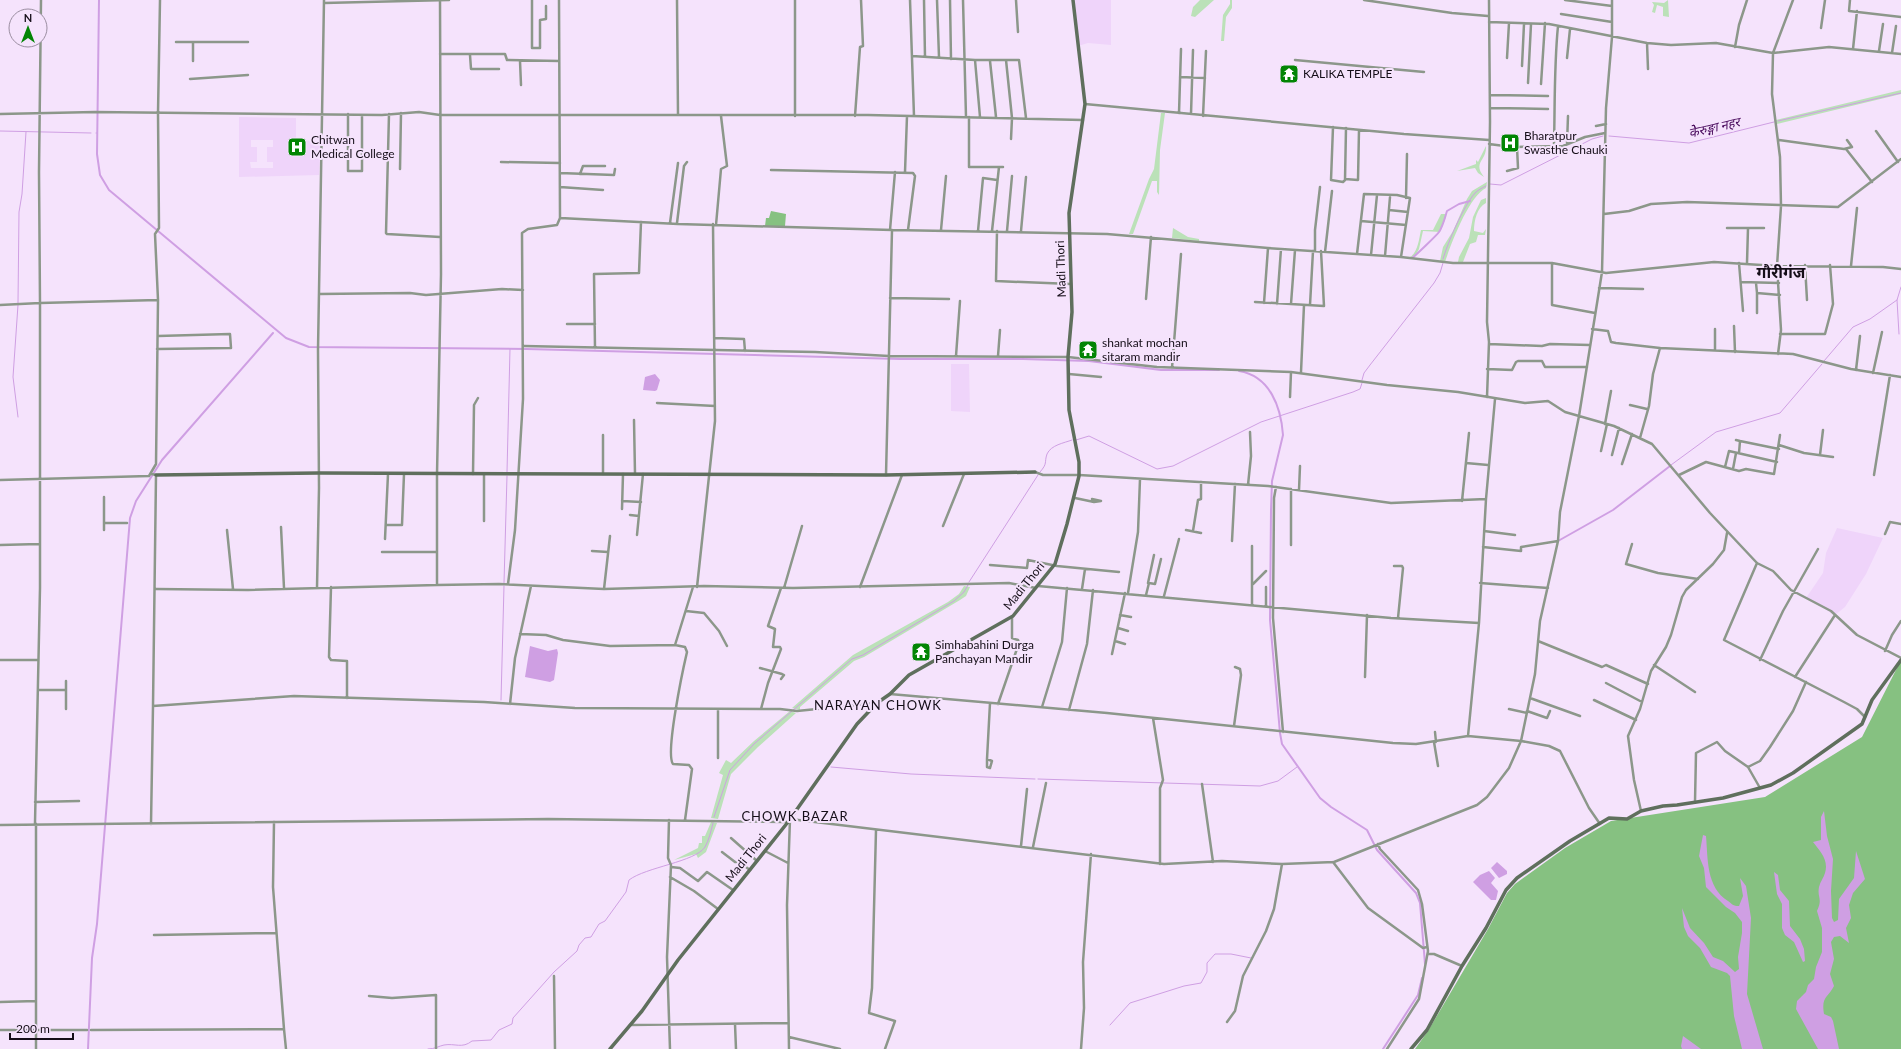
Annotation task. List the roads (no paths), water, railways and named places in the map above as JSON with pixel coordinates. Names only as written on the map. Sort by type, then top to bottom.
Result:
[{"type":"main road","name":"Madi Thori","points":[[610,1049],[658,989],[669,972],[733,890],[789,821],[857,724],[876,703],[890,694],[909,674],[1012,617],[1054,565],[1075,498],[1079,475],[1079,462],[1069,410],[1068,360],[1072,312],[1070,232],[1071,200],[1085,104],[1073,0]]},
{"type":"main road","points":[[154,475],[319,473],[903,475],[1035,472]]},
{"type":"main road","points":[[1411,1049],[1426,1030],[1462,966],[1486,928],[1509,885],[1570,841],[1600,825],[1609,818],[1627,819],[1641,811],[1663,806],[1723,798],[1771,785],[1793,773],[1858,727],[1865,718],[1872,700],[1901,659]]},
{"type":"street","points":[[36,1049],[35,802],[38,690],[41,0]]},
{"type":"street","points":[[150,824],[156,590],[154,475],[156,464],[158,336],[157,232],[160,0]]},
{"type":"street","points":[[437,585],[437,474],[441,294],[440,0]]},
{"type":"street","points":[[317,588],[319,473],[318,294],[324,2],[449,0]]},
{"type":"street","points":[[532,0],[532,48],[540,48],[540,20],[546,19],[546,6]]},
{"type":"street","points":[[508,584],[515,530],[519,474],[524,348],[522,233],[528,229],[557,225],[560,218],[559,0]]},
{"type":"street","points":[[677,0],[678,115]]},
{"type":"street","points":[[795,0],[795,116]]},
{"type":"street","points":[[855,116],[860,47],[863,46],[861,0]]},
{"type":"street","points":[[910,0],[914,116]]},
{"type":"street","points":[[924,0],[925,57]]},
{"type":"street","points":[[937,0],[939,58]]},
{"type":"street","points":[[950,0],[951,59]]},
{"type":"street","points":[[963,0],[969,167],[1003,167]]},
{"type":"street","points":[[1016,0],[1018,32]]},
{"type":"street","points":[[1364,0],[1452,13],[1488,16]]},
{"type":"street","points":[[1487,397],[1489,344],[1487,322],[1490,108],[1488,22],[1489,0]]},
{"type":"street","points":[[1565,0],[1612,6]]},
{"type":"street","points":[[0,825],[548,819],[789,821],[1033,847],[1160,864],[1212,862],[1282,864],[1333,862],[1477,805],[1487,797],[1509,768],[1521,741],[1535,674],[1538,641],[1558,541],[1560,512],[1579,416],[1602,272],[1605,133],[1612,37],[1612,0]]},
{"type":"street","points":[[1735,47],[1739,26],[1747,0]]},
{"type":"street","points":[[1778,354],[1780,334],[1780,295],[1777,266],[1781,206],[1779,140],[1772,94],[1773,53],[1792,0]]},
{"type":"street","points":[[1821,28],[1825,0]]},
{"type":"street","points":[[1850,0],[1849,11],[1901,17]]},
{"type":"street","points":[[1853,48],[1857,11]]},
{"type":"street","points":[[1560,14],[1612,22]]},
{"type":"street","points":[[1488,22],[1524,24],[1545,23],[1648,43],[1671,45],[1716,44],[1773,53],[1829,47],[1853,48],[1901,54]]},
{"type":"street","points":[[1507,58],[1509,23]]},
{"type":"street","points":[[1541,84],[1545,23]]},
{"type":"street","points":[[1522,66],[1524,24]]},
{"type":"street","points":[[1528,83],[1531,24]]},
{"type":"street","points":[[1879,51],[1883,24]]},
{"type":"street","points":[[1554,145],[1556,97],[1555,69],[1558,26]]},
{"type":"street","points":[[1892,53],[1896,26]]},
{"type":"street","points":[[1567,58],[1570,29]]},
{"type":"street","points":[[176,42],[248,42]]},
{"type":"street","points":[[192,61],[193,42]]},
{"type":"street","points":[[1648,43],[1648,69]]},
{"type":"street","points":[[1179,113],[1181,49]]},
{"type":"street","points":[[1191,114],[1193,50]]},
{"type":"street","points":[[1203,116],[1206,51]]},
{"type":"street","points":[[440,54],[505,54],[507,60],[559,62]]},
{"type":"street","points":[[470,55],[471,69],[499,68]]},
{"type":"street","points":[[912,56],[964,60],[1006,60],[1020,62],[1026,118]]},
{"type":"street","points":[[520,60],[521,85]]},
{"type":"street","points":[[975,60],[980,117]]},
{"type":"street","points":[[1006,60],[1012,118],[1011,139]]},
{"type":"street","points":[[1294,60],[1424,72]]},
{"type":"street","points":[[990,61],[996,117]]},
{"type":"street","points":[[190,78],[248,75]]},
{"type":"street","points":[[1180,77],[1205,78]]},
{"type":"street","points":[[1490,95],[1548,96]]},
{"type":"street","points":[[1085,104],[1359,130],[1489,140]]},
{"type":"street","points":[[1490,108],[1548,109]]},
{"type":"street","points":[[0,114],[102,112],[322,113],[362,115],[401,113],[440,115],[914,116],[1083,120]]},
{"type":"street","points":[[400,169],[401,113]]},
{"type":"street","points":[[348,114],[348,171],[362,171],[362,115]]},
{"type":"street","points":[[389,114],[386,233],[440,237]]},
{"type":"street","points":[[697,586],[709,474],[714,406],[715,225],[721,169],[727,166],[721,116]]},
{"type":"street","points":[[905,172],[907,116]]},
{"type":"street","points":[[1567,144],[1568,116]]},
{"type":"street","points":[[1596,126],[1606,124]]},
{"type":"street","points":[[1333,127],[1331,180],[1343,182],[1345,179],[1358,180],[1359,130]]},
{"type":"street","points":[[1345,179],[1346,128]]},
{"type":"street","points":[[1604,214],[1614,214],[1652,204],[1664,203],[1838,207],[1900,161],[1876,131]]},
{"type":"street","points":[[1489,144],[1517,147],[1567,144],[1585,137],[1605,133]]},
{"type":"street","points":[[1779,140],[1846,149],[1852,147],[1848,140]]},
{"type":"street","points":[[1507,171],[1518,168],[1517,147]]},
{"type":"street","points":[[1846,149],[1872,182]]},
{"type":"street","points":[[1406,198],[1407,154]]},
{"type":"street","points":[[501,162],[560,163]]},
{"type":"street","points":[[677,224],[684,166],[686,162]]},
{"type":"street","points":[[670,223],[678,163]]},
{"type":"street","points":[[580,174],[583,166],[605,166]]},
{"type":"street","points":[[992,231],[999,167]]},
{"type":"street","points":[[560,173],[614,175],[615,169]]},
{"type":"street","points":[[771,170],[913,173],[914,176],[908,230]]},
{"type":"street","points":[[886,475],[891,230],[895,172]]},
{"type":"street","points":[[941,230],[946,176]]},
{"type":"street","points":[[1007,231],[1012,176]]},
{"type":"street","points":[[1020,231],[1026,177]]},
{"type":"street","points":[[978,231],[983,178],[997,180]]},
{"type":"street","points":[[560,187],[603,190]]},
{"type":"street","points":[[1310,305],[1315,230],[1320,187]]},
{"type":"street","points":[[1256,302],[1324,306],[1323,251],[1332,191]]},
{"type":"street","points":[[1357,254],[1364,194],[1397,196],[1410,198],[1401,257]]},
{"type":"street","points":[[1371,255],[1377,195]]},
{"type":"street","points":[[1385,256],[1390,196]]},
{"type":"street","points":[[1851,266],[1858,208]]},
{"type":"street","points":[[1389,210],[1408,212]]},
{"type":"street","points":[[560,218],[677,224],[891,230],[1070,232],[1401,257],[1453,264],[1552,263],[1602,272],[1702,262],[1747,263],[1777,266],[1830,265],[1901,269]]},
{"type":"street","points":[[1361,221],[1406,225]]},
{"type":"street","points":[[595,348],[594,274],[639,273],[641,222]]},
{"type":"street","points":[[1727,228],[1764,228]]},
{"type":"street","points":[[1747,263],[1748,228]]},
{"type":"street","points":[[997,231],[996,281],[1071,284]]},
{"type":"street","points":[[1146,299],[1151,237]]},
{"type":"street","points":[[1264,303],[1268,248]]},
{"type":"street","points":[[1277,304],[1281,249]]},
{"type":"street","points":[[1291,304],[1295,250]]},
{"type":"street","points":[[1172,368],[1181,254]]},
{"type":"street","points":[[1552,263],[1552,305],[1595,313]]},
{"type":"street","points":[[1739,263],[1743,311]]},
{"type":"street","points":[[1805,265],[1807,300]]},
{"type":"street","points":[[1780,334],[1825,334],[1833,307],[1830,265]]},
{"type":"street","points":[[1741,282],[1779,283]]},
{"type":"street","points":[[1756,283],[1757,313]]},
{"type":"street","points":[[1599,288],[1643,289]]},
{"type":"street","points":[[318,294],[441,294],[502,289],[523,290]]},
{"type":"street","points":[[1757,293],[1780,295]]},
{"type":"street","points":[[890,298],[949,299]]},
{"type":"street","points":[[0,305],[158,300]]},
{"type":"street","points":[[956,356],[960,301]]},
{"type":"street","points":[[1301,373],[1304,305]]},
{"type":"street","points":[[567,324],[595,324]]},
{"type":"street","points":[[1734,326],[1735,352]]},
{"type":"street","points":[[1592,329],[1608,331],[1610,340],[1613,343],[1660,348],[1793,354],[1856,370],[1901,377]]},
{"type":"street","points":[[1715,329],[1715,350]]},
{"type":"street","points":[[998,356],[1000,330]]},
{"type":"street","points":[[1873,373],[1882,332]]},
{"type":"street","points":[[157,349],[231,348],[230,334],[158,336]]},
{"type":"street","points":[[1856,370],[1860,336]]},
{"type":"street","points":[[714,338],[744,339],[745,351]]},
{"type":"street","points":[[1489,344],[1542,346],[1550,344],[1590,344]]},
{"type":"street","points":[[524,348],[815,352],[889,356],[998,356],[1172,368],[1291,372],[1525,403],[1545,401],[1551,402],[1564,412],[1619,428],[1640,438],[1658,450],[1727,533],[1757,563],[1773,571],[1795,592],[1831,611],[1857,635],[1901,659]]},
{"type":"street","points":[[1640,438],[1647,409],[1652,374],[1660,348]]},
{"type":"street","points":[[1487,369],[1512,370],[1518,361],[1542,361],[1545,367],[1587,367]]},
{"type":"street","points":[[1290,397],[1291,372]]},
{"type":"street","points":[[1069,374],[1101,377]]},
{"type":"street","points":[[1874,475],[1890,375]]},
{"type":"street","points":[[1601,451],[1611,391]]},
{"type":"street","points":[[473,474],[474,405],[478,398]]},
{"type":"street","points":[[1468,736],[1479,623],[1480,583],[1488,465],[1495,399]]},
{"type":"street","points":[[657,403],[714,406]]},
{"type":"street","points":[[1630,405],[1647,409]]},
{"type":"street","points":[[634,420],[636,474]]},
{"type":"street","points":[[1612,455],[1619,428]]},
{"type":"street","points":[[1820,455],[1823,430]]},
{"type":"street","points":[[1248,485],[1252,456],[1250,432]]},
{"type":"street","points":[[1462,501],[1469,433]]},
{"type":"street","points":[[1622,464],[1632,434]]},
{"type":"street","points":[[603,435],[603,474]]},
{"type":"street","points":[[1679,475],[1704,462],[1739,471],[1746,469],[1772,475],[1775,472],[1780,435]]},
{"type":"street","points":[[1736,440],[1779,449]]},
{"type":"street","points":[[1733,469],[1740,440]]},
{"type":"street","points":[[1779,444],[1804,453],[1833,457]]},
{"type":"street","points":[[1725,467],[1729,451],[1777,462]]},
{"type":"street","points":[[1466,463],[1488,465]]},
{"type":"street","points":[[1299,490],[1300,466]]},
{"type":"street","points":[[1035,472],[1043,475],[1079,475],[1268,486],[1391,503],[1486,499]]},
{"type":"street","points":[[385,539],[388,474]]},
{"type":"street","points":[[386,525],[402,525],[404,474]]},
{"type":"street","points":[[484,474],[484,521]]},
{"type":"street","points":[[622,509],[623,474]]},
{"type":"street","points":[[637,535],[641,502],[642,474]]},
{"type":"street","points":[[943,526],[964,474]]},
{"type":"street","points":[[0,480],[154,475]]},
{"type":"street","points":[[860,587],[903,475]]},
{"type":"street","points":[[1112,654],[1120,615],[1127,593],[1138,532],[1140,479]]},
{"type":"street","points":[[1193,531],[1198,500],[1201,499],[1201,482]]},
{"type":"street","points":[[1232,541],[1235,484]]},
{"type":"street","points":[[1275,487],[1273,607],[1282,732]]},
{"type":"street","points":[[1291,489],[1291,546]]},
{"type":"street","points":[[104,497],[104,530]]},
{"type":"street","points":[[1075,498],[1094,502],[1100,501],[1092,499]]},
{"type":"street","points":[[622,501],[641,502]]},
{"type":"street","points":[[630,515],[639,516]]},
{"type":"street","points":[[1886,534],[1890,522],[1901,524]]},
{"type":"street","points":[[104,523],[127,523]]},
{"type":"street","points":[[760,709],[768,683],[782,650],[780,648],[773,647],[775,629],[768,626],[783,588],[802,526]]},
{"type":"street","points":[[281,527],[284,588]]},
{"type":"street","points":[[227,530],[233,589]]},
{"type":"street","points":[[1186,530],[1202,533]]},
{"type":"street","points":[[1484,531],[1515,535]]},
{"type":"street","points":[[1641,811],[1634,780],[1628,736],[1636,720],[1654,665],[1666,647],[1682,597],[1686,590],[1714,564],[1724,550],[1727,533]]},
{"type":"street","points":[[604,589],[610,536]]},
{"type":"street","points":[[1164,596],[1179,539]]},
{"type":"street","points":[[1483,547],[1520,550],[1521,546],[1558,541]]},
{"type":"street","points":[[0,545],[39,544]]},
{"type":"street","points":[[1632,544],[1626,564],[1658,573],[1698,579]]},
{"type":"street","points":[[1252,546],[1252,605]]},
{"type":"street","points":[[1760,660],[1783,611],[1795,592],[1818,548]]},
{"type":"street","points":[[592,551],[608,552]]},
{"type":"street","points":[[382,552],[437,552]]},
{"type":"street","points":[[1146,595],[1154,556]]},
{"type":"street","points":[[1149,583],[1155,584],[1161,559]]},
{"type":"street","points":[[990,565],[1026,568],[1028,560],[1054,565],[1119,572]]},
{"type":"street","points":[[1757,563],[1724,640],[1857,709],[1865,718]]},
{"type":"street","points":[[1394,566],[1402,566],[1403,568],[1398,618]]},
{"type":"street","points":[[1082,589],[1085,569]]},
{"type":"street","points":[[1252,584],[1266,572]]},
{"type":"street","points":[[1480,583],[1548,588]]},
{"type":"street","points":[[156,590],[508,584],[604,589],[697,586],[783,588],[1014,584],[1164,596],[1398,618],[1479,623]]},
{"type":"street","points":[[510,704],[515,658],[531,586]]},
{"type":"street","points":[[331,587],[329,657],[331,660],[346,660],[347,698]]},
{"type":"street","points":[[675,645],[693,587]]},
{"type":"street","points":[[1266,587],[1266,606]]},
{"type":"street","points":[[1042,708],[1062,642],[1067,588]]},
{"type":"street","points":[[1069,710],[1087,644],[1093,590]]},
{"type":"street","points":[[686,611],[704,613],[719,631],[727,646]]},
{"type":"street","points":[[1120,615],[1131,617]]},
{"type":"street","points":[[1365,676],[1367,615]]},
{"type":"street","points":[[1796,677],[1836,615]]},
{"type":"street","points":[[998,704],[1019,643],[1018,640],[1012,638],[1012,617]]},
{"type":"street","points":[[1886,651],[1892,635],[1901,621]]},
{"type":"street","points":[[1118,628],[1128,630]]},
{"type":"street","points":[[520,634],[546,635],[563,640],[610,646],[675,645],[685,647],[687,649],[676,709],[670,760],[673,764],[689,765],[692,769],[685,820]]},
{"type":"street","points":[[1115,641],[1125,644]]},
{"type":"street","points":[[1538,641],[1602,667],[1606,665],[1648,684]]},
{"type":"street","points":[[0,660],[38,660]]},
{"type":"street","points":[[1654,665],[1695,692]]},
{"type":"street","points":[[1234,726],[1240,675],[1240,669],[1235,667]]},
{"type":"street","points":[[760,668],[774,670],[784,674],[781,679]]},
{"type":"street","points":[[66,680],[66,709]]},
{"type":"street","points":[[1748,767],[1760,761],[1770,747],[1793,710],[1806,682]]},
{"type":"street","points":[[1606,684],[1642,702]]},
{"type":"street","points":[[38,690],[66,690]]},
{"type":"street","points":[[890,694],[1153,718],[1392,743],[1416,744],[1468,736],[1521,741],[1549,746],[1560,751],[1589,808],[1600,825]]},
{"type":"street","points":[[153,706],[294,696],[510,704],[575,708],[790,709],[797,711],[876,703]]},
{"type":"street","points":[[1530,698],[1580,716]]},
{"type":"street","points":[[1594,700],[1636,720]]},
{"type":"street","points":[[987,759],[990,703]]},
{"type":"street","points":[[718,709],[718,758]]},
{"type":"street","points":[[1509,709],[1527,712],[1547,718],[1550,711]]},
{"type":"street","points":[[1153,718],[1164,780],[1160,788],[1160,864]]},
{"type":"street","points":[[1435,732],[1438,766]]},
{"type":"street","points":[[1695,802],[1696,753],[1717,742],[1725,751],[1748,767],[1760,788]]},
{"type":"street","points":[[1033,847],[1046,783]]},
{"type":"street","points":[[1202,784],[1212,862]]},
{"type":"street","points":[[1020,846],[1027,789]]},
{"type":"street","points":[[35,802],[79,801]]},
{"type":"street","points":[[669,820],[669,862],[671,866],[667,957],[669,972],[670,1049]]},
{"type":"street","points":[[789,821],[789,1049]]},
{"type":"street","points":[[274,822],[273,887],[286,1049]]},
{"type":"street","points":[[876,830],[872,988],[869,1013],[895,1020],[885,1049]]},
{"type":"street","points":[[731,838],[757,861]]},
{"type":"street","points":[[1376,845],[1418,890],[1422,904],[1425,947],[1428,954],[1419,999],[1386,1049]]},
{"type":"street","points":[[765,851],[788,863]]},
{"type":"street","points":[[722,852],[736,863],[739,862],[750,870]]},
{"type":"street","points":[[1081,1049],[1084,1008],[1082,962],[1091,854]]},
{"type":"street","points":[[1333,862],[1368,908],[1425,947]]},
{"type":"street","points":[[1227,1022],[1235,1011],[1243,976],[1266,931],[1274,909],[1282,864]]},
{"type":"street","points":[[671,866],[680,868],[698,880],[707,872],[733,890]]},
{"type":"street","points":[[670,878],[694,890],[718,910]]},
{"type":"street","points":[[154,935],[276,933]]},
{"type":"street","points":[[1428,954],[1434,954],[1462,966]]},
{"type":"street","points":[[554,976],[555,1049]]},
{"type":"street","points":[[369,996],[392,998],[436,995],[436,1048]]},
{"type":"street","points":[[0,1002],[36,1001]]},
{"type":"street","points":[[630,1025],[788,1023]]},
{"type":"street","points":[[735,1024],[736,1049]]},
{"type":"street","points":[[91,1030],[284,1028]]},
{"type":"street","points":[[0,1030],[87,1030]]},
{"type":"street","points":[[789,1037],[840,1049]]},
{"type":"waterway","points":[[99,0],[97,154],[100,175],[109,190],[286,338],[309,347],[527,349],[900,359],[1023,359],[1089,361],[1161,370],[1219,370]]},
{"type":"waterway","name":"केेरुङ्गा नहर","points":[[1778,121],[1901,93]]},
{"type":"waterway","name":"केेरुङ्गा नहर","points":[[1609,136],[1689,143],[1774,122]]},
{"type":"waterway","points":[[0,131],[91,133]]},
{"type":"waterway","points":[[18,303],[19,212],[22,194],[26,132]]},
{"type":"waterway","points":[[1490,184],[1501,185],[1592,139],[1603,136]]},
{"type":"waterway","points":[[1443,259],[1452,234],[1470,199],[1475,193],[1486,186]]},
{"type":"waterway","points":[[1412,258],[1439,232],[1447,211],[1459,204],[1470,201]]},
{"type":"waterway","points":[[1362,380],[1364,373],[1434,283],[1440,273],[1443,263]]},
{"type":"waterway","points":[[1899,334],[1897,300],[1901,287]]},
{"type":"waterway","points":[[1824,361],[1853,327],[1870,319],[1897,300]]},
{"type":"waterway","points":[[18,305],[13,377],[18,417]]},
{"type":"waterway","points":[[88,1049],[92,958],[97,924],[130,518],[136,501],[162,460],[273,333]]},
{"type":"waterway","points":[[507,472],[510,349]]},
{"type":"waterway","points":[[1671,465],[1716,432],[1780,413],[1822,364]]},
{"type":"waterway","points":[[1239,371],[1250,374],[1259,379],[1266,386],[1272,394],[1280,414],[1282,424],[1283,435],[1272,481],[1270,620],[1282,744],[1320,798],[1331,807],[1367,830],[1377,850],[1416,893],[1420,903],[1425,964]]},
{"type":"waterway","points":[[1076,440],[1089,436],[1157,469],[1173,466],[1261,422],[1353,392],[1360,389],[1362,383]]},
{"type":"waterway","points":[[1040,472],[1045,465],[1047,454],[1051,448],[1072,440]]},
{"type":"waterway","points":[[1558,541],[1613,510],[1670,466]]},
{"type":"waterway","points":[[969,582],[1038,475]]},
{"type":"waterway","points":[[504,583],[507,476]]},
{"type":"waterway","points":[[714,817],[730,770],[754,744],[852,659],[863,655],[954,601],[964,592],[968,585]]},
{"type":"waterway","points":[[501,700],[504,586]]},
{"type":"waterway","points":[[831,767],[911,774],[1035,779]]},
{"type":"waterway","points":[[1038,779],[1260,786],[1278,781],[1297,767]]},
{"type":"waterway","points":[[428,1049],[433,1049],[444,1045],[465,1045],[472,1041],[491,1040],[499,1030],[512,1024],[513,1018],[554,972],[577,951],[579,945],[585,938],[591,937],[599,924],[605,921],[626,892],[629,880],[647,871],[681,861],[700,852],[705,847],[713,823]]},
{"type":"waterway","points":[[1110,1025],[1130,1003],[1184,986],[1201,983],[1207,972],[1207,963],[1215,954],[1231,954],[1251,958]]},
{"type":"waterway","points":[[1383,1049],[1418,995],[1422,978]]},
{"type":"place","name":"KALIKA TEMPLE","points":[[1289,74]]},
{"type":"place","name":"Bharatpur Swasthe Chauki","points":[[1510,143]]},
{"type":"place","name":"Chitwan Medical College","points":[[297,147]]},
{"type":"place","name":"shankat mochan sitaram mandir","points":[[1088,350]]},
{"type":"place","name":"Simhabahini Durga Panchayan Mandir","points":[[921,652]]},
{"type":"district","name":"गौरीगंज","points":[[1781,272]]},
{"type":"district","name":"NARAYAN CHOWK","points":[[878,705]]},
{"type":"district","name":"CHOWK BAZAR","points":[[795,816]]}]
